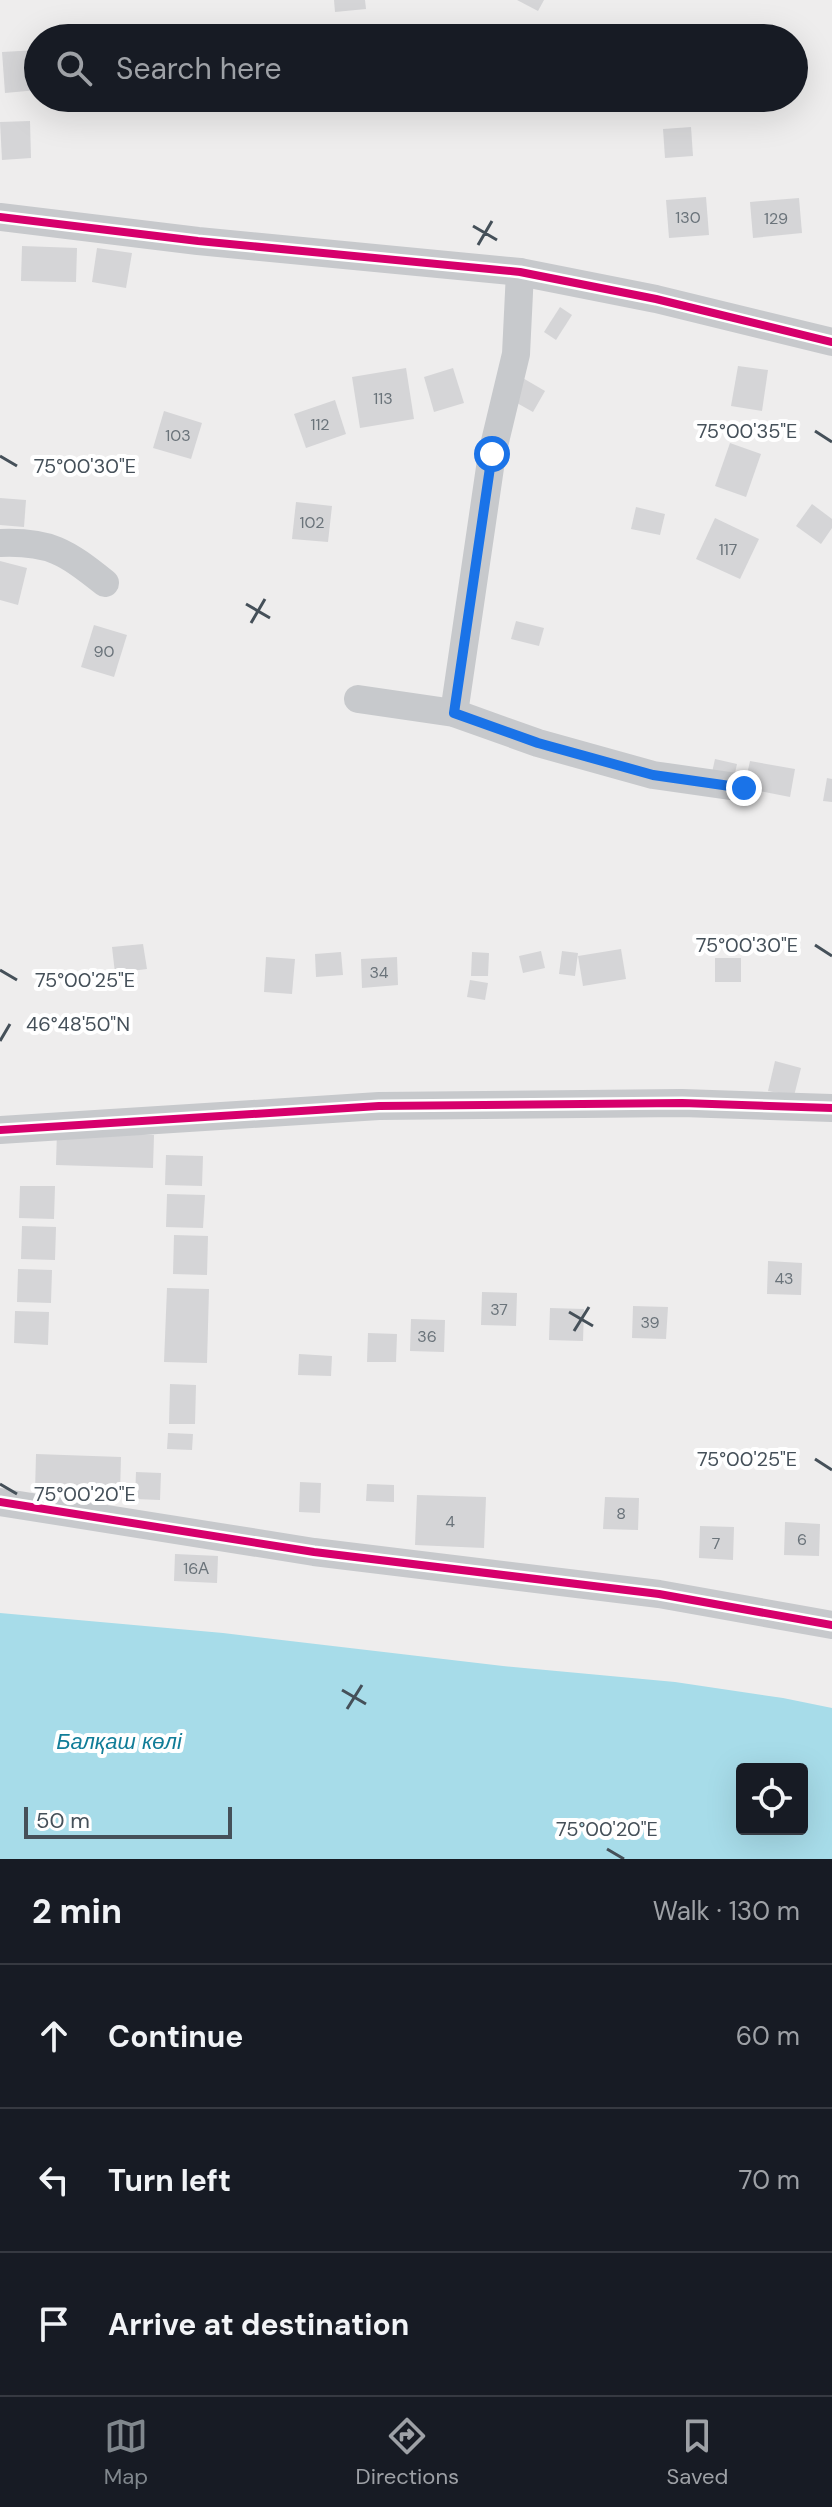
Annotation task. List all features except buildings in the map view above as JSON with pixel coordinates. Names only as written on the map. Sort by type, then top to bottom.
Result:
[{"type":"street","points":[[0,217],[198,241],[520,272],[656,299],[832,342]]},
{"type":"street","points":[[454,713],[492,454],[516,354],[520,272]]},
{"type":"street","points":[[0,543],[28,542],[58,549],[105,583]]},
{"type":"street","points":[[358,699],[454,713],[538,743],[653,775],[744,788]]},
{"type":"street","points":[[0,1130],[379,1106],[682,1103],[832,1108]]},
{"type":"street","points":[[0,1502],[314,1552],[659,1594],[832,1625]]},
{"type":"water","name":"Балқаш көлі","points":[[0,1613],[223,1633],[503,1666],[675,1682],[832,1708],[832,1859],[0,1859]]},
{"type":"cycle path","points":[[0,217],[198,241],[520,272],[656,299],[832,342]]},
{"type":"cycle path","points":[[0,1130],[379,1106],[682,1103],[832,1108]]},
{"type":"cycle path","points":[[0,1502],[314,1552],[659,1594],[832,1625]]},
{"type":"route","points":[[492,454],[454,713],[538,743],[653,775],[744,788]]}]
